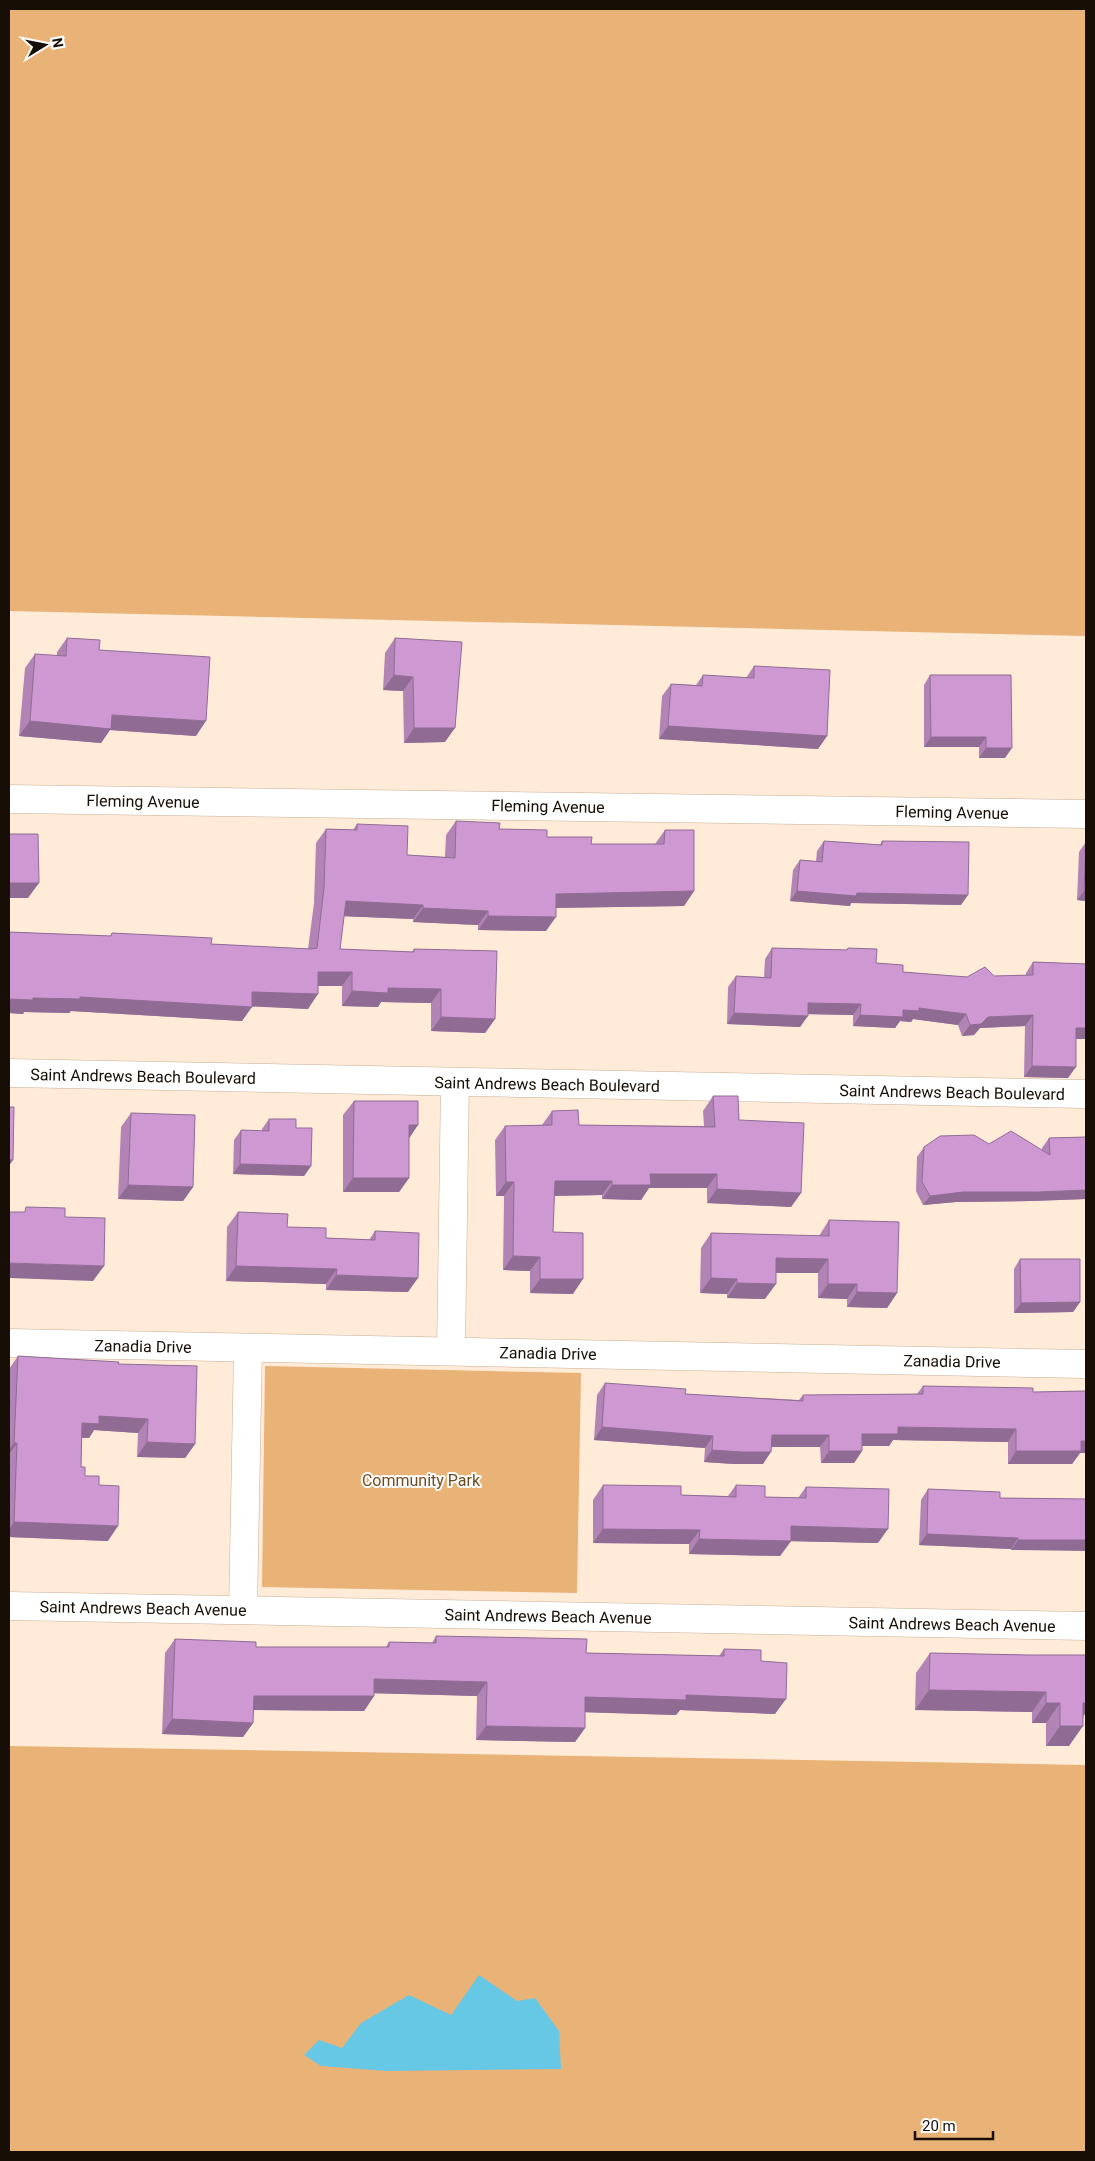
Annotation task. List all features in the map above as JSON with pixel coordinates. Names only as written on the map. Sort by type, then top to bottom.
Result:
[{"type":"street","name":"Fleming Avenue","points":[[9,798],[1086,814]]},
{"type":"street","name":"Saint Andrews Beach Boulevard","points":[[9,1073],[1086,1094]]},
{"type":"street","points":[[451,1351],[455,1082]]},
{"type":"street","name":"Zanadia Drive","points":[[9,1343],[1086,1364]]},
{"type":"street","points":[[244,1610],[248,1348]]},
{"type":"street","name":"Saint Andrews Beach Avenue","points":[[9,1606],[1086,1626]]},
{"type":"green space","points":[[9,9],[1086,9],[1086,636],[9,611]]},
{"type":"green space","name":"Community Park","points":[[265,1366],[581,1373],[577,1593],[262,1587]]},
{"type":"green space","points":[[9,1746],[1086,1765],[1086,2152],[9,2152]]},
{"type":"water","points":[[479,1975],[517,2001],[535,1998],[559,2031],[561,2069],[387,2071],[321,2066],[304,2055],[319,2040],[342,2048],[361,2023],[409,1995],[451,2015]]},
{"type":"building","points":[[67,638],[100,640],[99,650],[210,657],[206,721],[112,715],[111,729],[30,721],[35,654],[66,656]]},
{"type":"building","points":[[395,638],[462,642],[455,728],[414,728],[413,677],[394,675]]},
{"type":"building","points":[[754,666],[830,670],[827,736],[668,726],[671,684],[702,686],[703,675],[754,678]]},
{"type":"building","points":[[930,675],[1011,675],[1012,748],[986,748],[986,737],[931,737]]},
{"type":"building","points":[[456,821],[500,823],[499,829],[547,830],[547,837],[592,837],[591,844],[664,844],[665,830],[694,830],[694,891],[556,894],[556,917],[488,916],[488,911],[423,908],[423,905],[346,901],[340,949],[414,952],[414,949],[497,951],[495,1019],[441,1017],[441,989],[388,988],[388,993],[352,991],[352,972],[318,972],[318,994],[252,992],[252,1007],[80,997],[80,999],[9,999],[9,932],[111,936],[112,933],[212,938],[211,944],[317,948],[324,888],[326,829],[357,830],[357,824],[408,826],[407,855],[455,858]]},
{"type":"building","points":[[9,834],[38,834],[39,883],[9,883]]},
{"type":"building","points":[[824,841],[882,845],[882,841],[969,842],[968,895],[857,893],[856,896],[797,891],[800,860],[822,862]]},
{"type":"building","points":[[1086,842],[1086,891],[1084,891]]},
{"type":"building","points":[[772,948],[877,949],[876,963],[903,965],[903,972],[967,977],[985,967],[994,976],[1033,975],[1033,962],[1086,964],[1086,1028],[1076,1028],[1076,1067],[1032,1066],[1033,1015],[988,1017],[981,1024],[970,1025],[966,1014],[919,1008],[919,1011],[903,1010],[903,1017],[860,1015],[861,1004],[808,1003],[808,1016],[734,1013],[736,976],[771,978]]},
{"type":"building","points":[[713,1096],[738,1096],[739,1120],[804,1123],[801,1193],[717,1189],[717,1174],[650,1174],[651,1185],[612,1185],[612,1181],[555,1181],[553,1232],[583,1233],[583,1279],[540,1279],[540,1257],[513,1256],[514,1182],[506,1182],[505,1126],[552,1125],[552,1111],[578,1110],[579,1125],[715,1127]]},
{"type":"building","points":[[354,1101],[418,1101],[418,1125],[409,1125],[409,1178],[353,1178]]},
{"type":"building","points":[[9,1107],[14,1107],[13,1160],[9,1160]]},
{"type":"building","points":[[131,1113],[195,1115],[193,1187],[128,1185]]},
{"type":"building","points":[[269,1119],[296,1119],[296,1128],[312,1128],[311,1166],[240,1164],[241,1130],[269,1131]]},
{"type":"building","points":[[1011,1131],[1050,1155],[1049,1138],[1086,1137],[1086,1190],[963,1192],[930,1196],[922,1182],[924,1147],[940,1136],[974,1135],[989,1144]]},
{"type":"building","points":[[26,1207],[65,1208],[65,1217],[105,1218],[104,1266],[9,1263],[9,1212],[25,1212]]},
{"type":"building","points":[[238,1212],[288,1214],[287,1227],[326,1228],[326,1238],[375,1240],[375,1231],[419,1233],[418,1278],[336,1275],[337,1269],[236,1266]]},
{"type":"building","points":[[829,1220],[899,1222],[897,1293],[857,1292],[857,1284],[828,1284],[828,1259],[776,1258],[776,1284],[737,1283],[737,1279],[711,1278],[711,1233],[829,1236]]},
{"type":"building","points":[[1020,1259],[1080,1259],[1080,1302],[1021,1303]]},
{"type":"building","points":[[18,1356],[119,1362],[118,1364],[197,1366],[195,1444],[147,1442],[148,1419],[99,1416],[99,1424],[82,1423],[81,1467],[85,1467],[85,1476],[99,1476],[99,1485],[119,1486],[118,1526],[14,1522],[17,1443],[14,1443]]},
{"type":"building","points":[[605,1383],[686,1389],[685,1394],[803,1401],[803,1395],[923,1394],[923,1386],[1033,1388],[1033,1392],[1086,1391],[1086,1441],[1081,1441],[1081,1451],[1016,1451],[1016,1429],[898,1427],[898,1434],[862,1434],[862,1451],[829,1451],[829,1435],[772,1435],[771,1452],[712,1450],[713,1436],[602,1427]]},
{"type":"building","points":[[603,1485],[681,1486],[681,1495],[736,1497],[736,1485],[765,1486],[765,1497],[806,1498],[806,1487],[889,1489],[888,1529],[791,1526],[791,1541],[699,1539],[700,1530],[603,1529]]},
{"type":"building","points":[[928,1489],[1000,1492],[1000,1498],[1086,1499],[1086,1540],[1018,1540],[1018,1538],[927,1534]]},
{"type":"building","points":[[436,1636],[587,1639],[586,1653],[724,1656],[724,1649],[761,1650],[761,1661],[787,1663],[786,1699],[686,1695],[686,1700],[585,1697],[585,1728],[486,1726],[487,1682],[374,1679],[374,1696],[254,1696],[253,1723],[172,1719],[175,1639],[256,1642],[256,1647],[389,1647],[389,1642],[436,1643]]},
{"type":"building","points":[[930,1653],[1086,1655],[1086,1703],[1083,1703],[1083,1726],[1060,1726],[1060,1703],[1046,1703],[1046,1692],[929,1690]]}]
